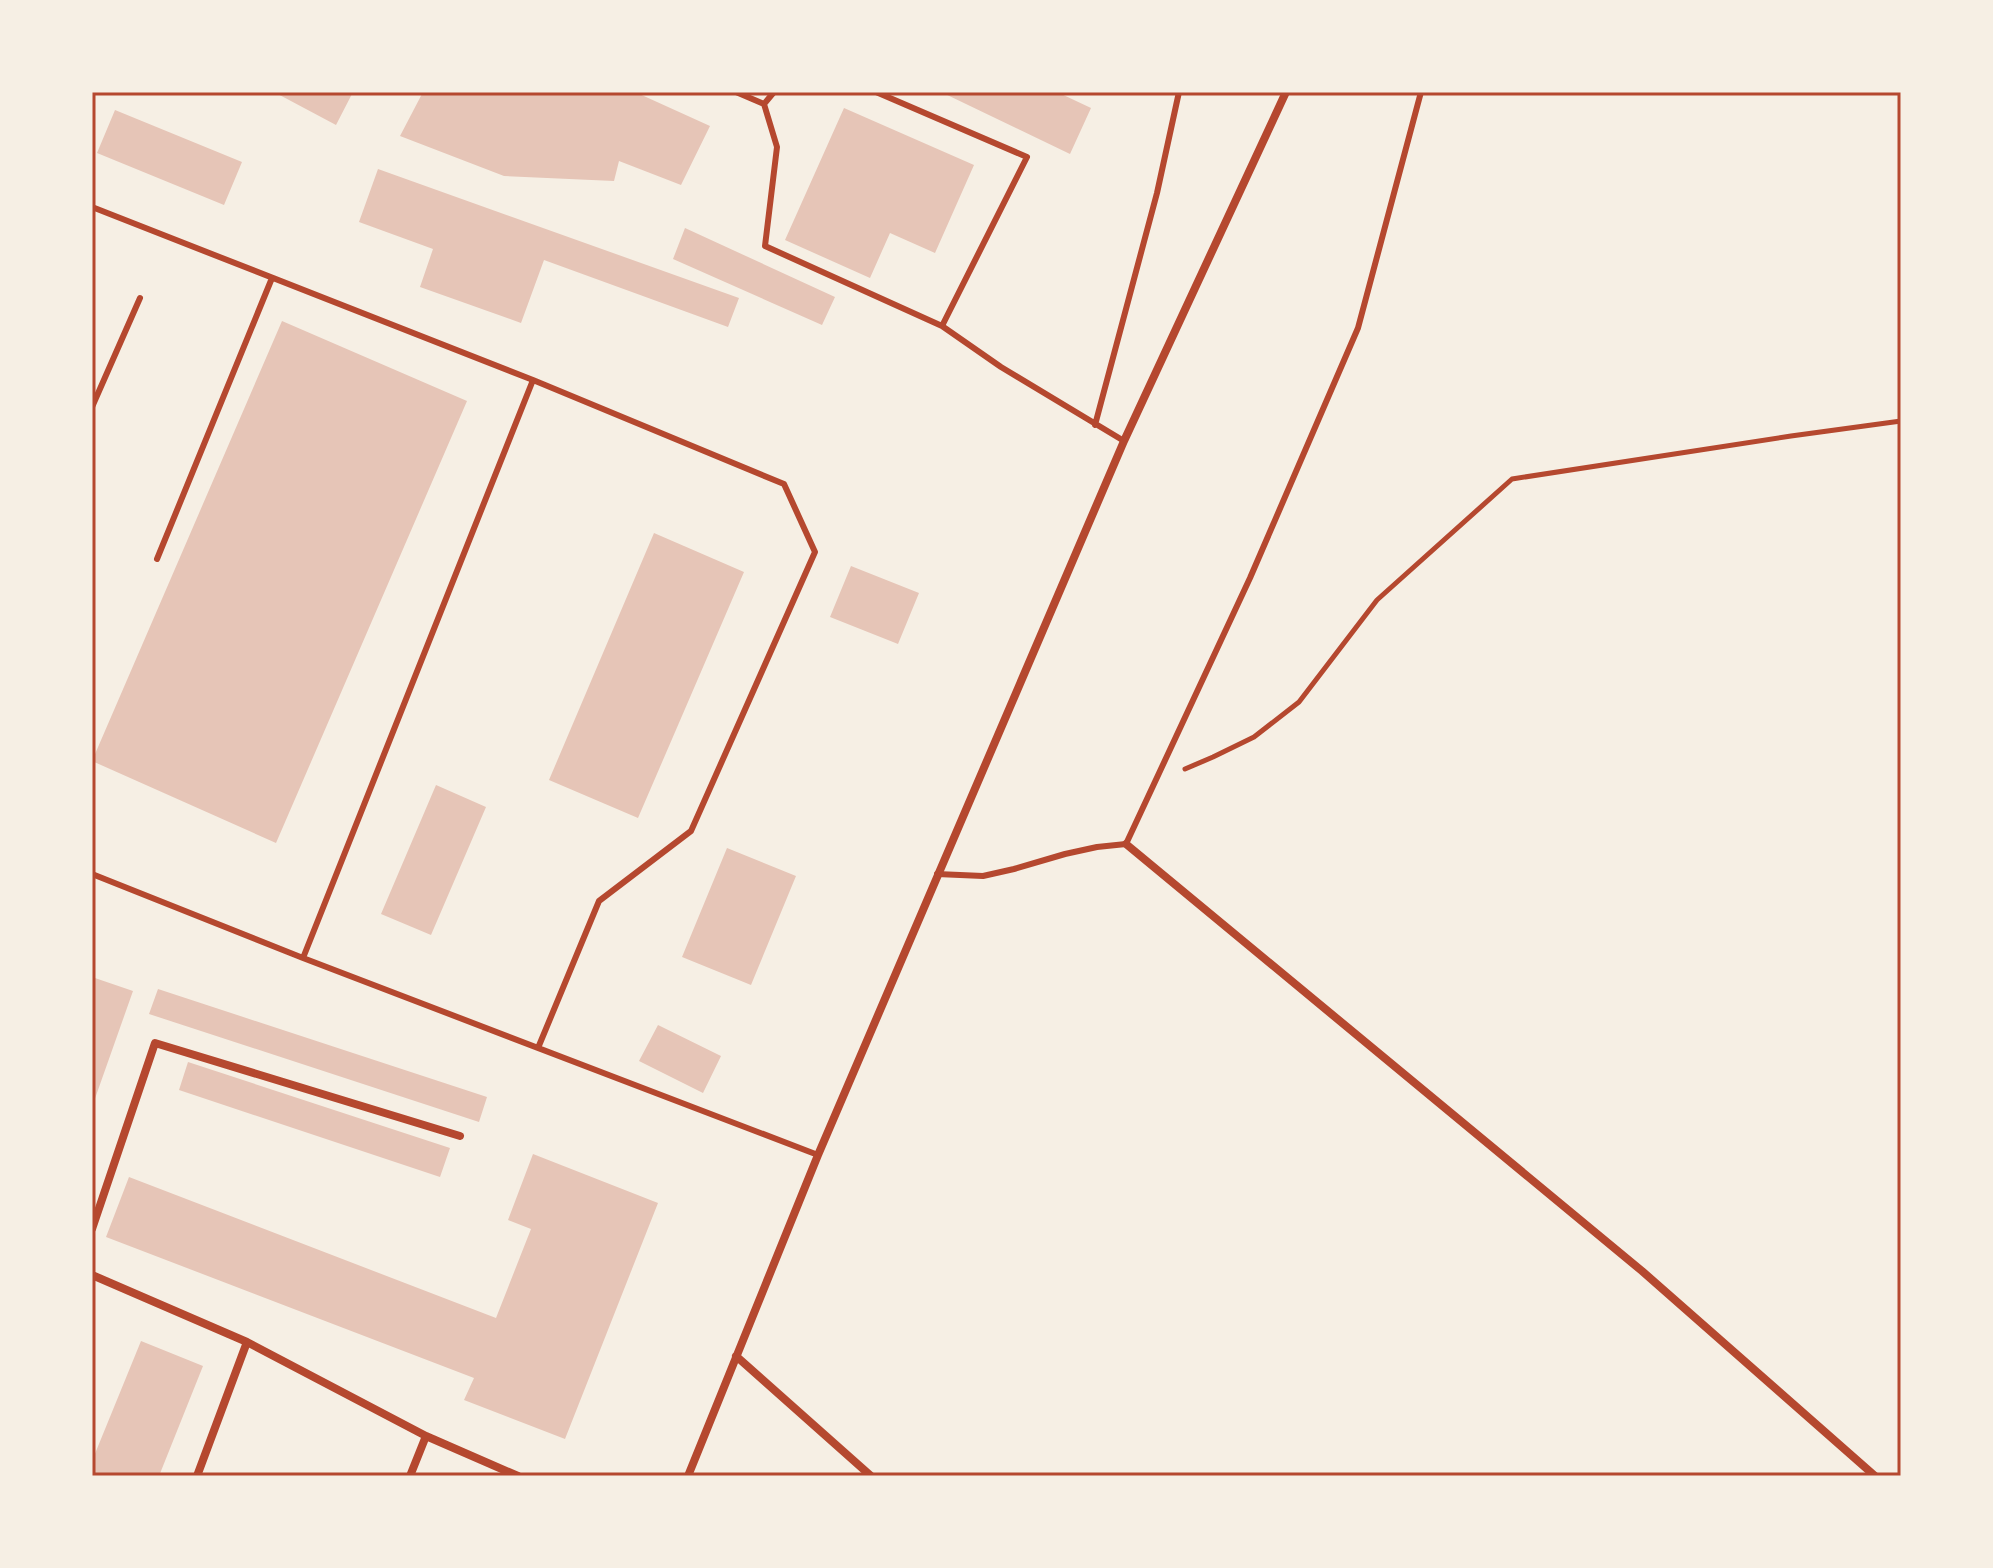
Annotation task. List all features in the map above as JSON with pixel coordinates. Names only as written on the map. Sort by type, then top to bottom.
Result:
[{"type":"street","points":[[688,1476],[818,1155],[1124,441],[1286,92]]},
{"type":"street","points":[[1126,844],[1642,1271],[1875,1476]]},
{"type":"street","points":[[92,1229],[155,1043],[460,1136]]},
{"type":"street","points":[[92,1275],[247,1342],[426,1436],[518,1476]]},
{"type":"street","points":[[197,1476],[247,1342]]},
{"type":"street","points":[[736,1356],[871,1476]]},
{"type":"street","points":[[410,1476],[426,1436]]},
{"type":"lane","points":[[736,92],[764,104],[777,147],[765,246],[942,326],[1001,367],[1124,441]]},
{"type":"lane","points":[[764,104],[774,92]]},
{"type":"lane","points":[[876,92],[1027,157],[942,326]]},
{"type":"lane","points":[[1095,425],[1157,193],[1179,92]]},
{"type":"lane","points":[[937,874],[983,876],[1065,854],[1126,844],[1250,578],[1358,328],[1421,92]]},
{"type":"lane","points":[[92,207],[533,380],[784,484],[815,552],[691,831],[599,901],[538,1048]]},
{"type":"lane","points":[[157,559],[272,278]]},
{"type":"lane","points":[[92,407],[140,298]]},
{"type":"lane","points":[[303,958],[533,380]]},
{"type":"lane","points":[[92,874],[818,1155]]},
{"type":"path","points":[[1157,777],[1213,757],[1254,737],[1299,702],[1377,600],[1512,479],[1901,421]]},
{"type":"building","points":[[274,92],[353,92],[336,125]]},
{"type":"building","points":[[423,92],[635,92],[710,126],[681,185],[619,161],[614,181],[504,176],[400,136]]},
{"type":"building","points":[[941,92],[1057,92],[1091,108],[1070,154]]},
{"type":"building","points":[[844,108],[974,165],[935,253],[890,233],[870,278],[785,240]]},
{"type":"building","points":[[115,110],[242,162],[224,205],[97,153]]},
{"type":"building","points":[[378,169],[739,298],[728,327],[544,260],[521,323],[420,287],[433,249],[359,222]]},
{"type":"building","points":[[685,228],[835,297],[822,325],[673,259]]},
{"type":"building","points":[[282,321],[467,401],[276,843],[92,761]]},
{"type":"building","points":[[654,533],[744,572],[638,818],[549,780]]},
{"type":"building","points":[[851,566],[919,593],[898,644],[830,617]]},
{"type":"building","points":[[436,785],[486,807],[431,935],[381,914]]},
{"type":"building","points":[[727,848],[796,876],[751,985],[682,957]]},
{"type":"building","points":[[92,977],[133,991],[92,1107]]},
{"type":"building","points":[[158,989],[487,1097],[479,1122],[149,1014]]},
{"type":"building","points":[[658,1025],[721,1056],[703,1093],[639,1061]]},
{"type":"building","points":[[188,1062],[450,1148],[440,1177],[179,1090]]},
{"type":"building","points":[[533,1154],[658,1203],[565,1439],[464,1400],[474,1378],[106,1237],[129,1177],[496,1318],[531,1229],[508,1220]]},
{"type":"building","points":[[141,1341],[203,1366],[159,1476],[92,1476],[92,1461]]}]
